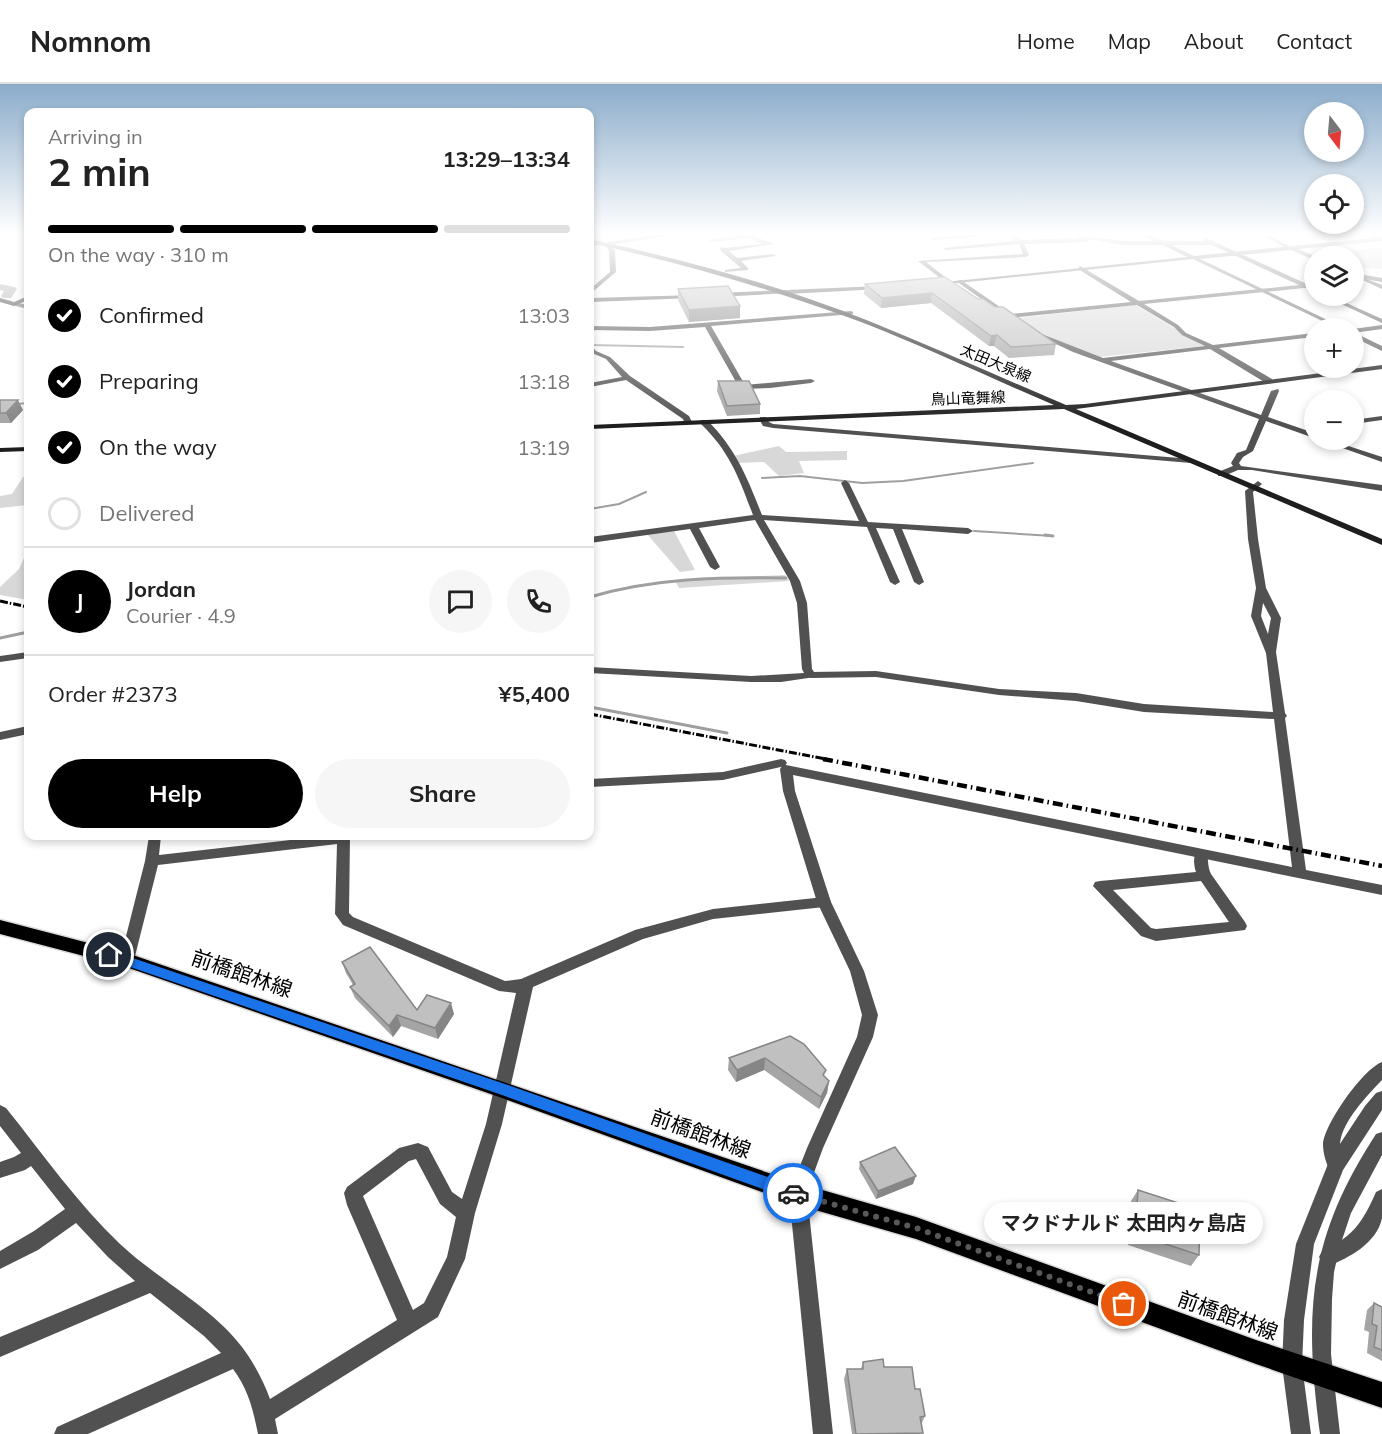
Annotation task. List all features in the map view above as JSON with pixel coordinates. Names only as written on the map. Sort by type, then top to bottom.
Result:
[{"type":"main road","name":"太田大泉線","points":[[804,298],[848,313],[1191,461],[1382,536]]},
{"type":"main road","name":"太田大泉線","points":[[811,298],[1075,407],[1224,473]]},
{"type":"main road","points":[[0,300],[14,304],[24,300]]},
{"type":"main road","name":"鳥山竜舞線","points":[[594,427],[1075,407],[1382,367]]},
{"type":"main road","points":[[0,450],[24,448]]},
{"type":"main road","name":"太田大泉線","points":[[1255,485],[1382,542]]},
{"type":"main road","name":"前橋館林線","points":[[0,927],[127,960],[798,1194],[916,1228],[1292,1365],[1382,1395]]},
{"type":"street","points":[[594,300],[639,298]]},
{"type":"street","points":[[983,298],[1024,326]]},
{"type":"street","points":[[1128,298],[1176,326],[1184,334],[1269,381]]},
{"type":"street","points":[[1009,316],[1190,298]]},
{"type":"street","points":[[1277,298],[1320,318]]},
{"type":"street","points":[[14,304],[24,306]]},
{"type":"street","points":[[1349,306],[1382,321]]},
{"type":"street","points":[[1366,314],[1382,312]]},
{"type":"street","points":[[594,328],[650,329],[848,313]]},
{"type":"street","points":[[707,325],[743,387],[812,381]]},
{"type":"street","points":[[1364,330],[1382,327]]},
{"type":"street","points":[[1033,331],[1061,346],[1304,432]]},
{"type":"street","points":[[1101,360],[1304,336]]},
{"type":"street","points":[[1364,338],[1382,349]]},
{"type":"street","points":[[594,352],[608,358],[627,378],[686,418],[688,422]]},
{"type":"street","points":[[594,384],[627,378]]},
{"type":"street","points":[[1239,468],[1235,463],[1240,455],[1249,451],[1275,391]]},
{"type":"street","points":[[1364,420],[1382,417]]},
{"type":"street","points":[[763,419],[766,424],[773,426],[1063,455],[1191,461]]},
{"type":"street","points":[[704,422],[728,450],[744,480],[758,517],[795,580],[802,603],[807,669],[811,675]]},
{"type":"street","points":[[1298,430],[1304,429]]},
{"type":"street","points":[[1353,450],[1382,460]]},
{"type":"street","points":[[1224,473],[1239,468],[1280,471],[1382,488]]},
{"type":"street","points":[[845,483],[868,524],[895,582]]},
{"type":"street","points":[[1255,485],[1249,491],[1253,539],[1261,588],[1276,618],[1271,653]]},
{"type":"street","points":[[594,539],[758,517],[968,531]]},
{"type":"street","points":[[693,526],[715,567]]},
{"type":"street","points":[[896,526],[919,582]]},
{"type":"street","points":[[1261,588],[1256,616],[1271,653],[1300,874]]},
{"type":"street","points":[[0,672],[3,658],[24,655]]},
{"type":"street","points":[[594,671],[629,675],[719,678],[876,674],[999,692],[1076,698],[1144,708],[1281,716]]},
{"type":"street","points":[[0,736],[24,731]]},
{"type":"street","points":[[594,783],[716,777],[781,763]]},
{"type":"street","points":[[823,1434],[798,1194],[815,1148],[869,1024],[867,1001],[857,971],[824,902],[789,791],[786,770],[1382,890]]},
{"type":"street","points":[[127,960],[152,861],[154,840]]},
{"type":"street","points":[[152,861],[320,840]]},
{"type":"street","points":[[344,840],[342,914],[348,921],[504,987],[515,987],[526,983],[640,934],[713,914],[824,902]]},
{"type":"street","points":[[1201,855],[1201,867],[1205,876],[1240,926],[1156,935],[1146,932],[1100,886],[1205,876]]},
{"type":"street","points":[[266,1413],[431,1310],[456,1259],[466,1213],[495,1124],[526,983]]},
{"type":"street","points":[[1336,1165],[1332,1139],[1363,1088],[1382,1069]]},
{"type":"street","points":[[1301,1434],[1292,1365],[1294,1320],[1305,1244],[1336,1165],[1365,1119],[1382,1098]]},
{"type":"street","points":[[0,1113],[114,1251],[220,1337],[236,1354],[250,1371],[266,1413],[268,1434]]},
{"type":"street","points":[[1330,1434],[1322,1375],[1323,1306],[1328,1257],[1338,1222],[1355,1184],[1382,1140]]},
{"type":"street","points":[[409,1324],[356,1205],[353,1193],[405,1154],[418,1151],[422,1153],[446,1198],[466,1213]]},
{"type":"street","points":[[0,1170],[19,1164],[33,1154]]},
{"type":"street","points":[[1328,1257],[1345,1252],[1358,1241],[1375,1216],[1382,1198]]},
{"type":"street","points":[[0,1260],[52,1231],[78,1210]]},
{"type":"street","points":[[0,1347],[140,1289],[151,1281]]},
{"type":"street","points":[[64,1434],[226,1362],[236,1354]]},
{"type":"shaded area","points":[[1136,305],[1204,346],[1099,357],[1045,335],[1016,318]]},
{"type":"shaded area","points":[[779,446],[786,452],[847,451],[847,460],[799,461],[804,473],[779,476],[764,462],[736,463],[733,456]]},
{"type":"shaded area","points":[[24,477],[24,505],[0,508],[0,496],[12,494]]},
{"type":"shaded area","points":[[674,531],[695,570],[680,572],[647,534]]},
{"type":"shaded area","points":[[24,558],[24,599],[0,595],[0,587],[19,569]]},
{"type":"shaded area","points":[[785,575],[789,581],[679,588],[675,580]]},
{"type":"building","points":[[683,298],[735,298],[740,306],[689,310]]},
{"type":"building","points":[[939,298],[983,299],[995,307],[1003,307],[1056,344],[1011,347],[997,335],[991,336]]},
{"type":"building","points":[[718,381],[749,381],[760,404],[727,406]]},
{"type":"building","points":[[0,400],[18,400],[6,413],[0,413]]},
{"type":"building","points":[[370,947],[417,1010],[427,995],[451,1003],[435,1028],[397,1015],[389,1026],[350,987],[355,984],[342,962]]},
{"type":"building","points":[[790,1036],[804,1044],[826,1070],[823,1075],[829,1081],[821,1097],[765,1058],[737,1070],[729,1058]]},
{"type":"building","points":[[895,1147],[916,1176],[878,1191],[860,1162]]},
{"type":"building","points":[[1138,1190],[1200,1210],[1199,1255],[1135,1234]]},
{"type":"building","points":[[1374,1303],[1382,1307],[1382,1350],[1374,1347],[1377,1326],[1372,1324]]},
{"type":"building","points":[[883,1359],[884,1367],[912,1367],[915,1389],[920,1389],[925,1416],[920,1417],[923,1433],[856,1434],[847,1369],[863,1369],[863,1362]]},
{"type":"waterway","points":[[594,345],[683,347]]},
{"type":"waterway","points":[[17,404],[24,403]]},
{"type":"waterway","points":[[762,478],[800,476],[862,483],[903,481],[1033,463]]},
{"type":"waterway","points":[[594,508],[619,504],[646,492]]},
{"type":"waterway","points":[[974,531],[1053,536],[1045,535]]},
{"type":"waterway","points":[[594,596],[662,582],[786,578]]},
{"type":"waterway","points":[[0,638],[24,633]]},
{"type":"waterway","points":[[594,708],[727,733]]},
{"type":"railway","points":[[0,601],[24,606]]},
{"type":"railway","points":[[594,715],[831,760]]},
{"type":"railway","points":[[823,759],[1382,866]]},
{"type":"way so far","points":[[793,1193],[916,1228],[1124,1304]]},
{"type":"place","name":"マクドナルド 太田内ヶ島店","points":[[1124,1304]]},
{"type":"route","points":[[109,955],[502,1089],[793,1193]]}]
